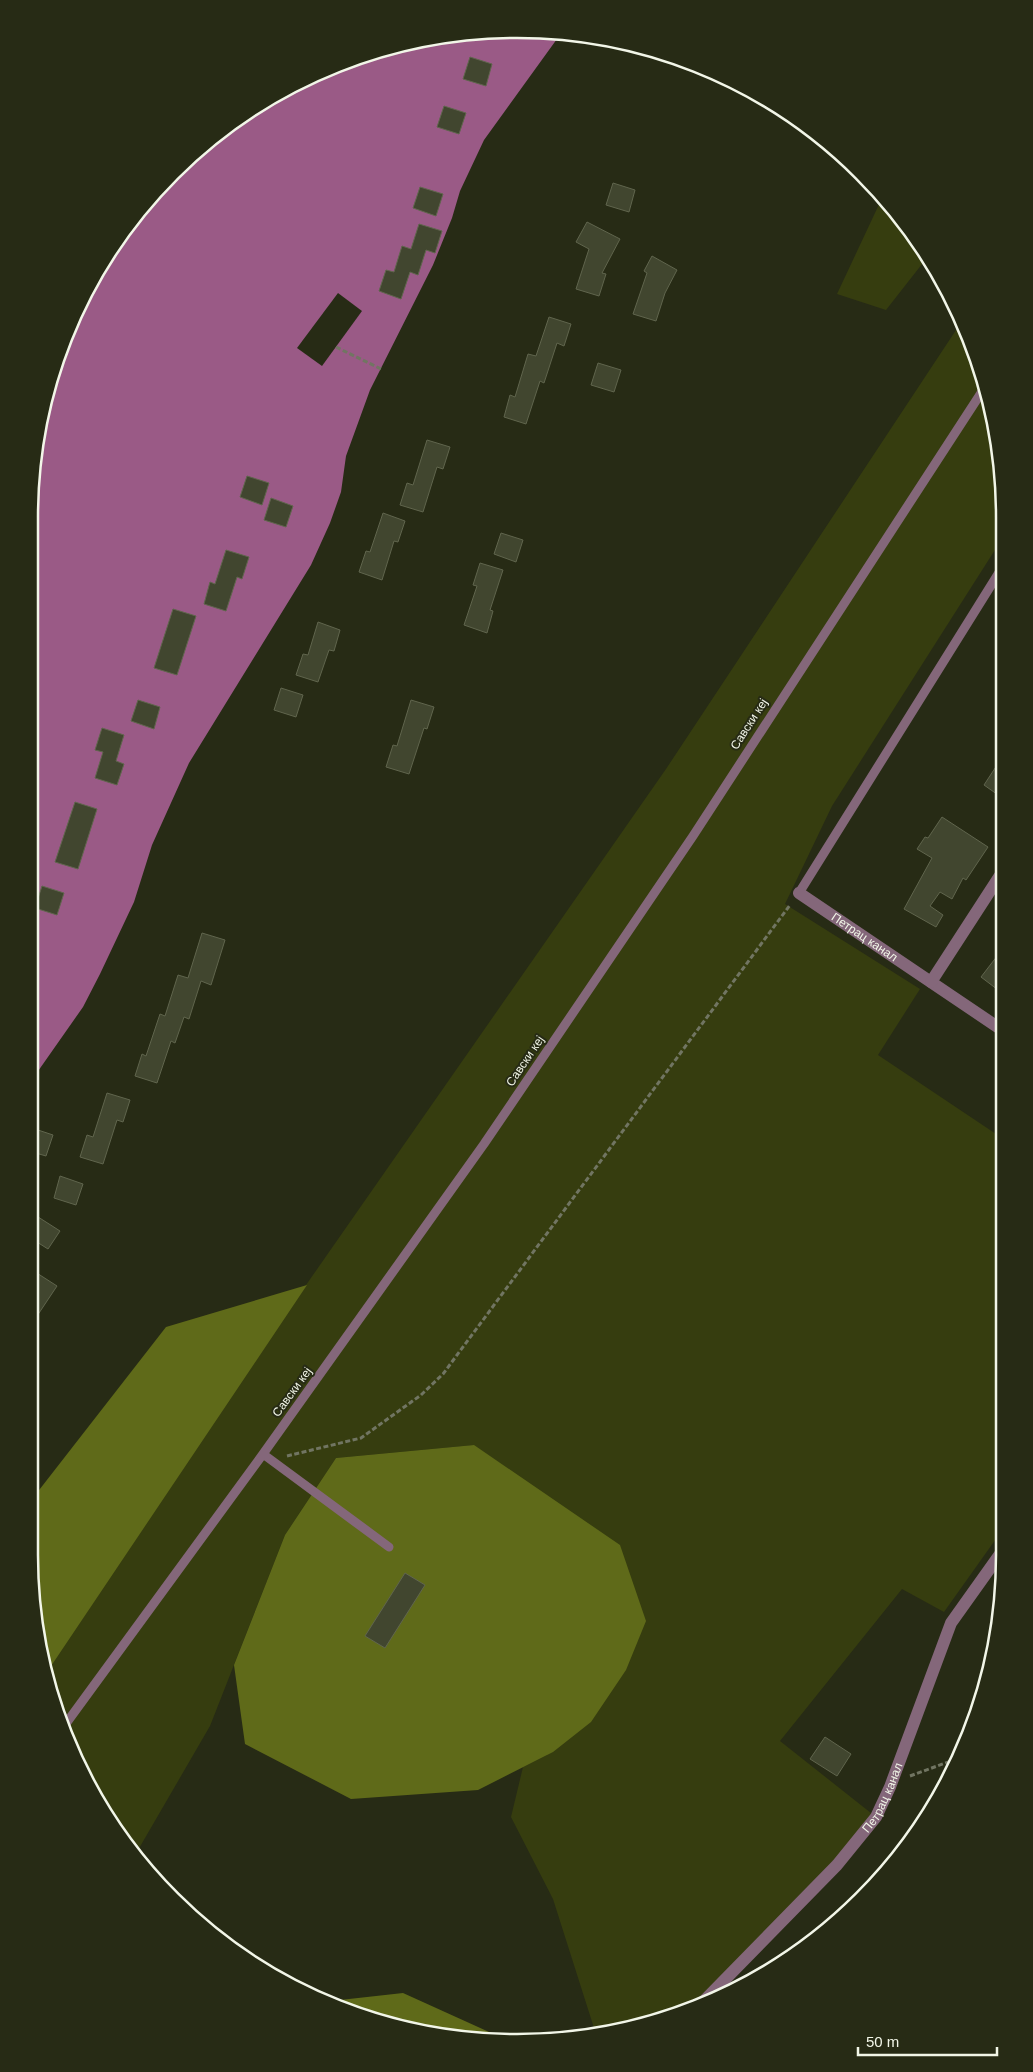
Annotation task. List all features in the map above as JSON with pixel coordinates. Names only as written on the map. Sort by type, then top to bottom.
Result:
[{"type":"street","points":[[931,982],[996,882]]},
{"type":"street","name":"Петрац канал","points":[[799,893],[996,1026]]},
{"type":"street","name":"Петрац канал","points":[[713,1992],[837,1865],[876,1817],[890,1787],[951,1623],[996,1560]]},
{"type":"lane","name":"Савски кеј","points":[[68,1722],[266,1457],[484,1144],[693,836],[980,395]]},
{"type":"lane","points":[[799,893],[996,577]]},
{"type":"lane","points":[[266,1457],[389,1547]]},
{"type":"path","points":[[336,347],[381,369]]},
{"type":"path","points":[[266,1457],[362,1438],[421,1395],[443,1374],[799,893]]},
{"type":"path","points":[[890,1787],[911,1775],[948,1762]]},
{"type":"green space","points":[[879,204],[897,225],[923,263],[886,310],[837,294]]},
{"type":"green space","points":[[957,329],[970,363],[986,423],[994,485],[996,548],[832,806],[785,904],[920,989],[878,1055],[996,1134],[996,1539],[944,1612],[902,1589],[780,1741],[876,1817],[712,1993],[670,2009],[640,2018],[594,2028],[553,1899],[511,1817],[523,1767],[547,1755],[474,1445],[336,1458],[285,1535],[210,1726],[138,1850],[118,1822],[87,1767],[63,1709],[50,1664],[163,1490],[666,769]]},
{"type":"green space","points":[[307,1285],[51,1666],[42,1618],[39,1587],[38,1491],[166,1327]]},
{"type":"green space","points":[[474,1445],[620,1545],[646,1621],[626,1670],[591,1722],[553,1752],[478,1790],[351,1799],[245,1744],[234,1665],[285,1535],[336,1458]]},
{"type":"green space","points":[[403,1993],[492,2033],[423,2025],[393,2018],[339,2000]]},
{"type":"shaded area","points":[[485,39],[556,40],[484,140],[460,191],[452,218],[433,265],[370,390],[346,456],[341,492],[330,523],[311,565],[189,763],[152,845],[134,902],[83,1007],[38,1071],[39,485],[47,423],[54,393],[74,333],[87,305],[118,250],[156,201],[201,156],[225,136],[277,102],[333,74],[393,54],[423,47]]},
{"type":"pier","points":[[338,293],[362,311],[322,366],[297,348]]},
{"type":"building","points":[[470,57],[492,64],[486,86],[463,79]]},
{"type":"building","points":[[444,106],[466,113],[459,134],[437,127]]},
{"type":"building","points":[[613,183],[635,190],[629,212],[606,205]]},
{"type":"building","points":[[420,187],[443,194],[436,216],[413,208]]},
{"type":"building","points":[[587,222],[620,239],[602,273],[606,274],[599,296],[576,289],[589,249],[576,242]]},
{"type":"building","points":[[419,224],[442,231],[435,253],[426,250],[418,275],[410,272],[401,299],[379,291],[386,270],[394,272],[402,246],[411,249]]},
{"type":"building","points":[[652,256],[677,270],[665,293],[656,321],[633,314],[647,273],[644,271]]},
{"type":"building","points":[[549,317],[571,324],[564,346],[557,343],[544,383],[540,381],[526,424],[504,417],[510,395],[515,397],[528,354],[536,356]]},
{"type":"building","points":[[598,363],[621,370],[614,392],[591,385]]},
{"type":"building","points":[[427,440],[450,447],[443,469],[437,467],[423,512],[400,505],[407,483],[413,485]]},
{"type":"building","points":[[247,476],[269,483],[262,505],[240,497]]},
{"type":"building","points":[[271,498],[293,506],[286,527],[264,520]]},
{"type":"building","points":[[383,513],[405,521],[398,542],[394,541],[382,580],[359,572],[366,551],[370,552]]},
{"type":"building","points":[[501,533],[523,540],[516,562],[494,554]]},
{"type":"building","points":[[226,550],[249,557],[242,579],[237,577],[226,611],[204,604],[210,582],[215,584]]},
{"type":"building","points":[[480,563],[503,570],[490,610],[493,611],[487,633],[464,625],[477,586],[473,585]]},
{"type":"building","points":[[173,609],[196,616],[177,675],[154,668]]},
{"type":"building","points":[[318,622],[340,630],[334,651],[329,650],[318,682],[296,675],[303,654],[308,655]]},
{"type":"building","points":[[281,688],[303,695],[296,717],[274,710]]},
{"type":"building","points":[[138,700],[160,707],[154,729],[131,721]]},
{"type":"building","points":[[411,700],[434,707],[427,729],[424,728],[409,774],[386,767],[393,745],[397,746]]},
{"type":"building","points":[[102,728],[124,735],[116,761],[124,764],[117,785],[95,778],[103,752],[95,750]]},
{"type":"building","points":[[996,767],[996,793],[984,785]]},
{"type":"building","points":[[75,802],[97,809],[78,869],[55,862]]},
{"type":"building","points":[[942,817],[988,847],[966,880],[963,878],[952,899],[940,892],[930,906],[943,915],[936,927],[904,909],[932,858],[917,849],[925,837],[928,838]]},
{"type":"building","points":[[42,886],[64,893],[57,915],[38,909],[38,899]]},
{"type":"building","points":[[202,933],[225,940],[211,985],[201,981],[189,1019],[184,1017],[175,1043],[171,1041],[157,1083],[135,1076],[142,1054],[146,1056],[160,1014],[165,1016],[178,975],[188,978]]},
{"type":"building","points":[[996,958],[996,988],[981,977]]},
{"type":"building","points":[[107,1093],[130,1100],[123,1122],[117,1120],[103,1164],[80,1157],[87,1135],[93,1137]]},
{"type":"building","points":[[38,1130],[53,1135],[46,1156],[38,1154]]},
{"type":"building","points":[[60,1176],[83,1184],[76,1205],[54,1198]]},
{"type":"building","points":[[38,1217],[60,1231],[48,1249],[38,1243]]},
{"type":"building","points":[[38,1274],[57,1286],[38,1314]]},
{"type":"building","points":[[405,1573],[425,1585],[385,1648],[365,1636]]},
{"type":"building","points":[[825,1737],[851,1754],[837,1776],[810,1759]]}]
